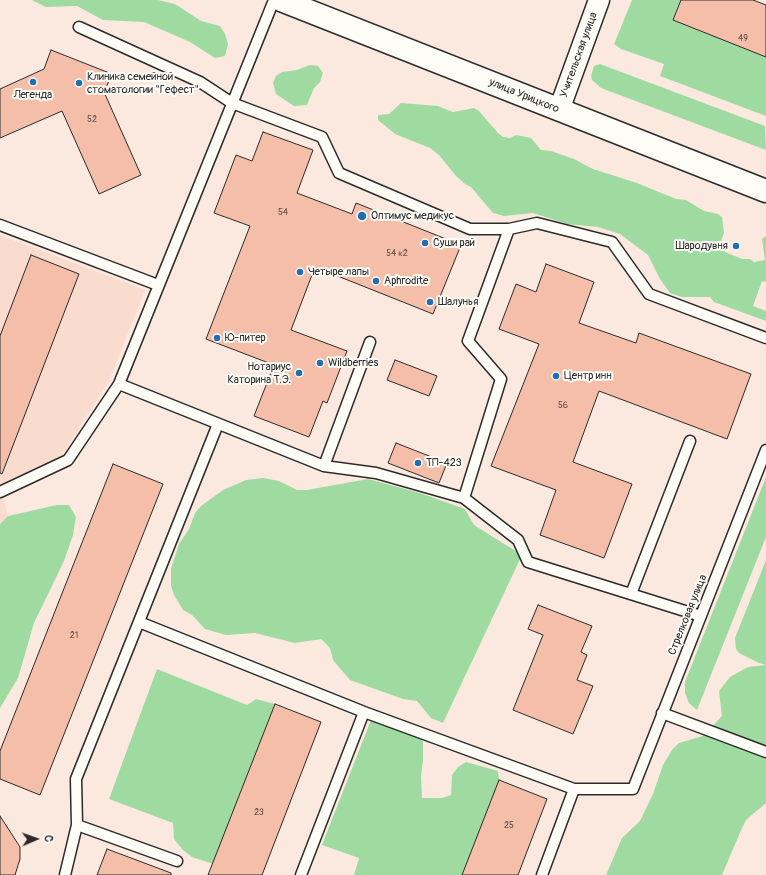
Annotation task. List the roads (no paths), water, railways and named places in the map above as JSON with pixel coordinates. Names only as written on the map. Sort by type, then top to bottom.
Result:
[{"type":"main road","name":"улица Урицкого","points":[[281,0],[766,191]]},
{"type":"street","name":"Учительская улица","points":[[559,110],[599,0]]},
{"type":"lane","points":[[0,492],[68,460],[120,384],[158,285],[274,0]]},
{"type":"lane","points":[[78,27],[200,82],[232,103],[322,137],[339,173],[470,229],[509,229],[537,223],[612,242],[649,294],[766,338]]},
{"type":"lane","points":[[0,226],[158,285]]},
{"type":"lane","points":[[464,498],[501,380],[468,342],[509,229]]},
{"type":"lane","points":[[324,466],[370,342]]},
{"type":"lane","points":[[120,384],[324,466],[376,473],[464,498],[518,540],[528,562],[701,616]]},
{"type":"lane","points":[[65,875],[77,825],[76,779],[218,424]]},
{"type":"lane","points":[[631,594],[690,441]]},
{"type":"lane","name":"Стрелковая улица","points":[[574,789],[633,789],[766,450]]},
{"type":"lane","points":[[139,622],[364,712],[574,789],[542,875]]},
{"type":"lane","points":[[301,875],[364,712]]},
{"type":"lane","points":[[662,713],[766,752]]},
{"type":"lane","points":[[77,825],[177,861]]},
{"type":"place","name":"Легенда","points":[[33,82]]},
{"type":"place","name":"Клиника семейной стоматологии \"Гефест\"","points":[[79,83]]},
{"type":"place","name":"Оптимус медикус","points":[[362,216]]},
{"type":"place","name":"Суши рай","points":[[425,243]]},
{"type":"place","name":"Шародувня","points":[[736,246]]},
{"type":"place","name":"Четыре лапы","points":[[300,272]]},
{"type":"place","name":"Aphrodite","points":[[376,281]]},
{"type":"place","name":"Шалунья","points":[[430,302]]},
{"type":"place","name":"Ю-питер","points":[[217,338]]},
{"type":"place","name":"Wildberries","points":[[320,363]]},
{"type":"place","name":"Нотариус Каторина Т.Э.","points":[[299,373]]},
{"type":"place","name":"Центр инн","points":[[556,376]]},
{"type":"place","name":"ТП-423","points":[[418,463]]}]
